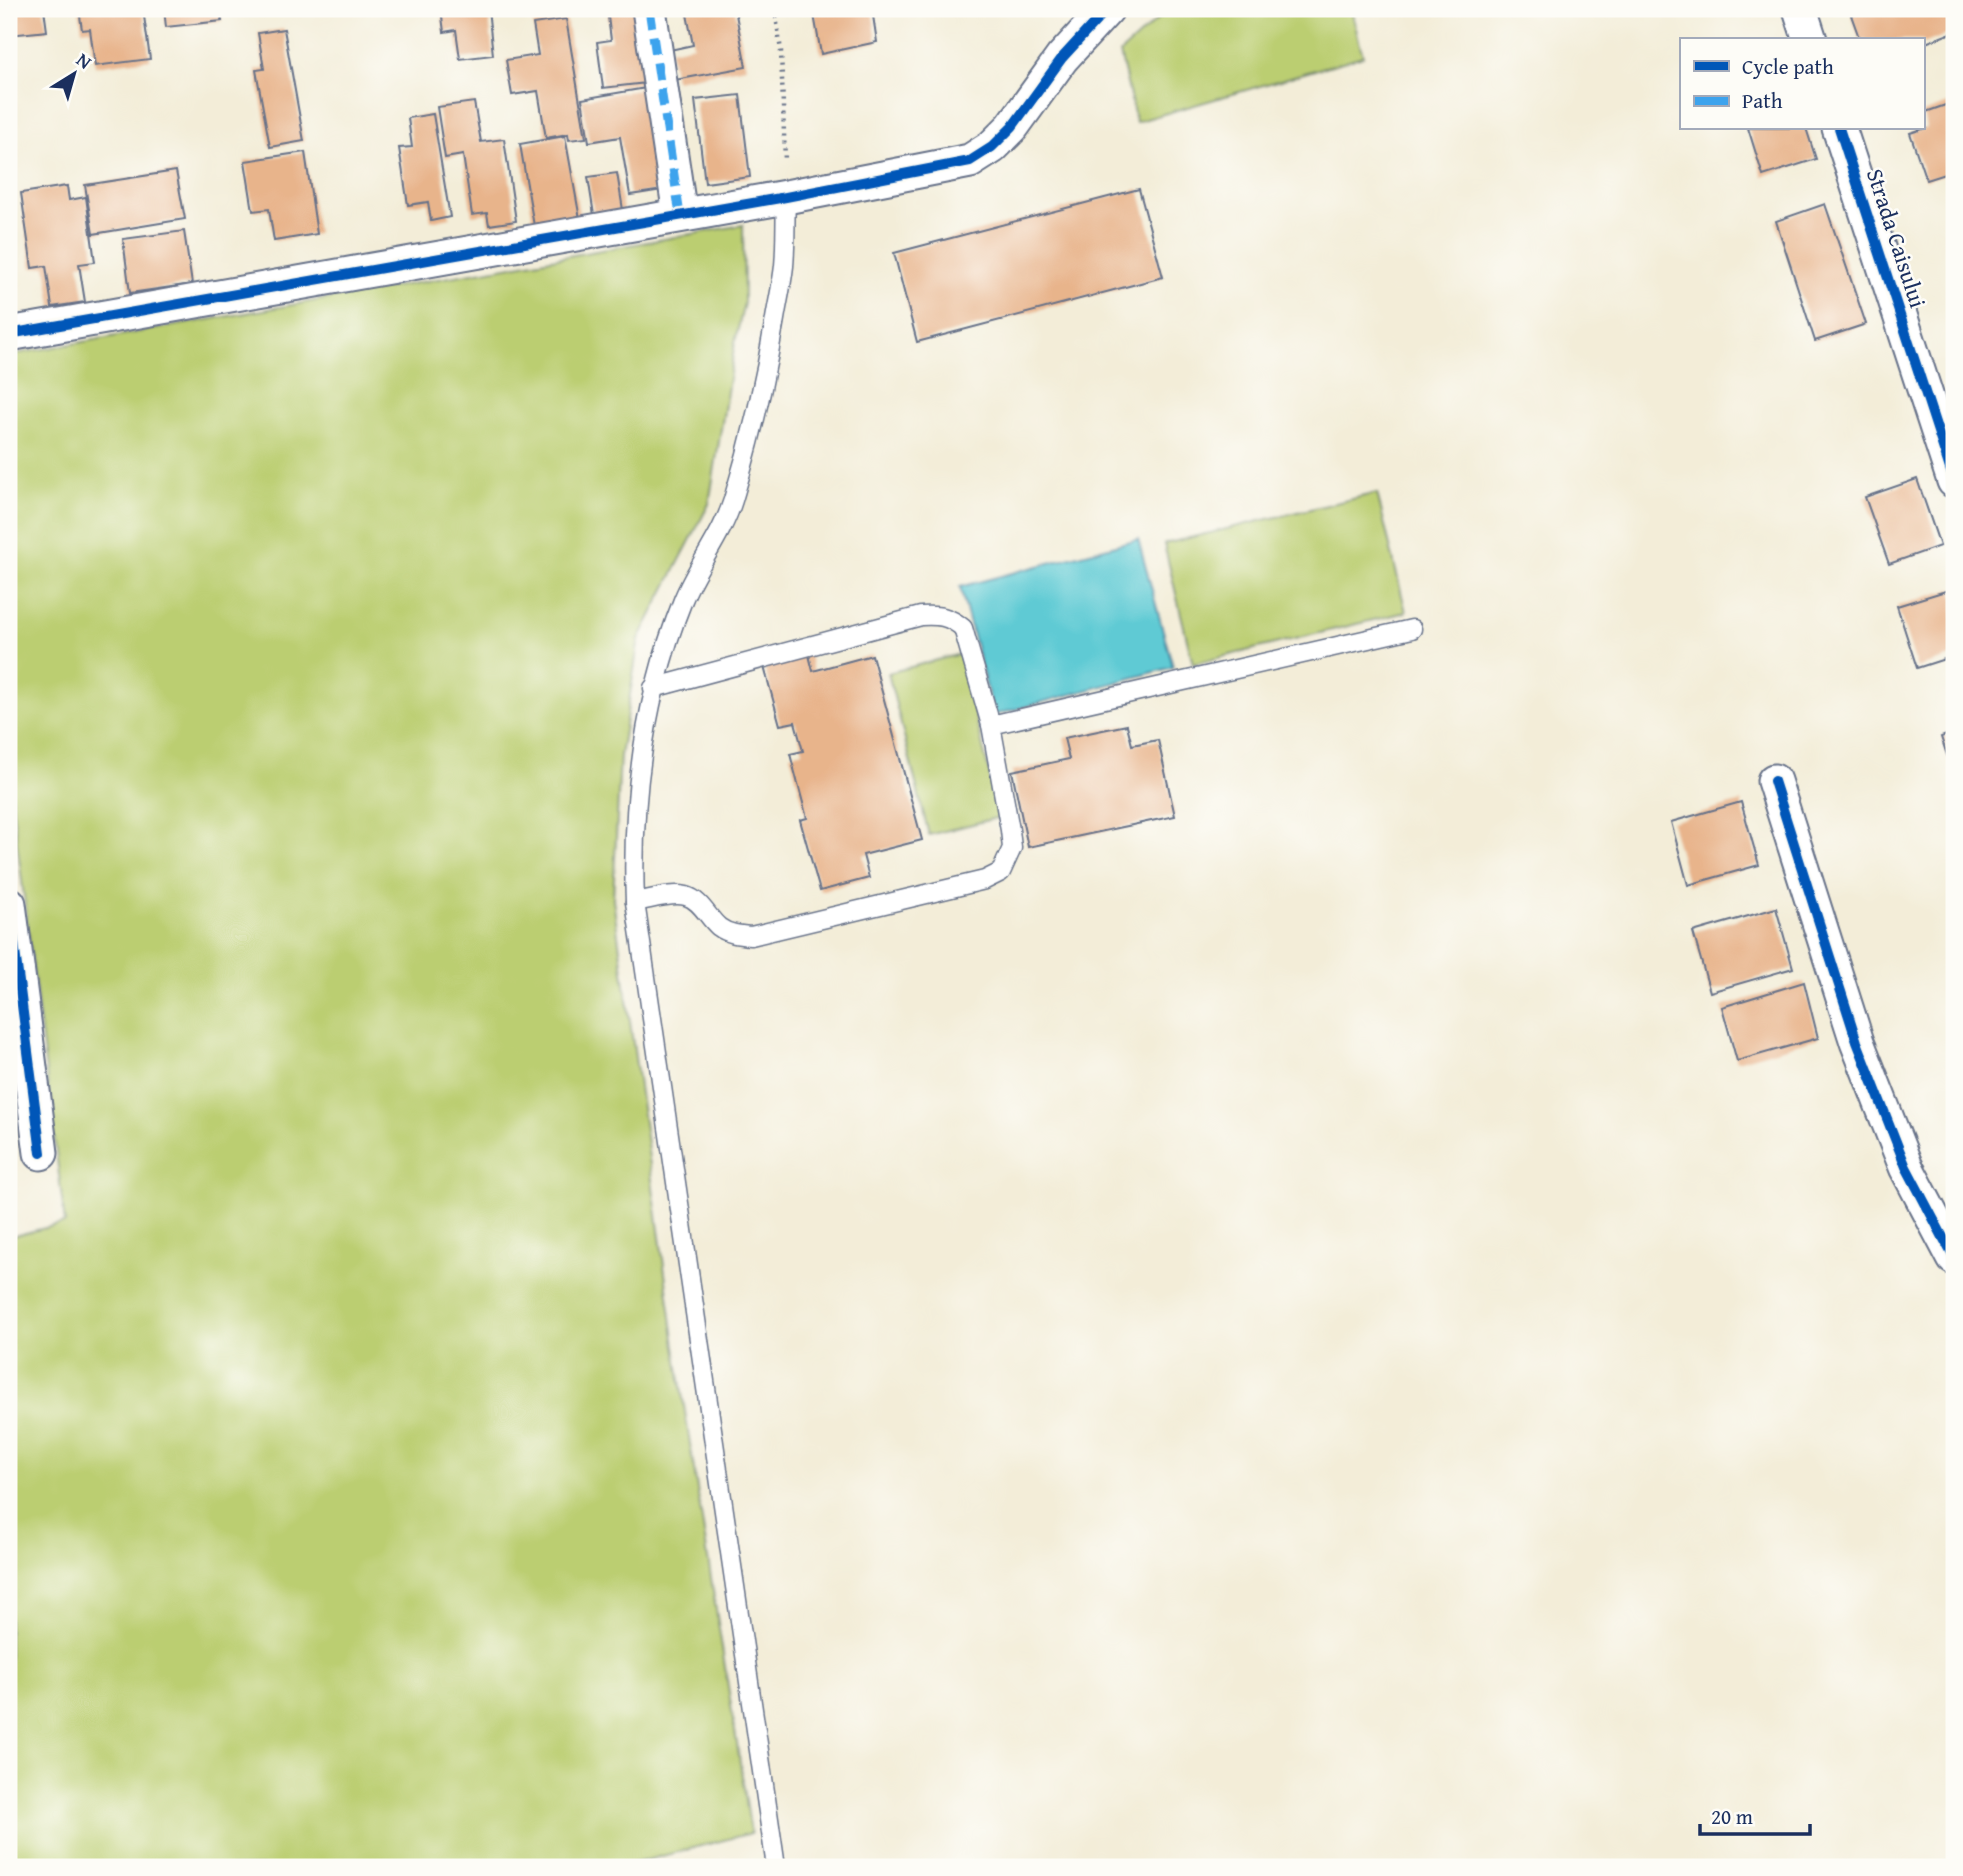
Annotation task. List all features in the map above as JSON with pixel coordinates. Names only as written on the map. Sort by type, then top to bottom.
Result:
[{"type":"street","points":[[649,9],[680,215]]},
{"type":"street","points":[[9,334],[786,197],[970,161],[992,147],[1012,127],[1062,58],[1107,9]]},
{"type":"street","points":[[1800,9],[1809,38]]},
{"type":"street","name":"Strada Caisului","points":[[1840,130],[1954,481]]},
{"type":"street","points":[[1774,781],[1857,1042],[1906,1167],[1954,1258]]},
{"type":"street","points":[[9,904],[41,1153]]},
{"type":"lane","points":[[776,1867],[635,902],[633,850],[635,804],[653,688],[684,597],[732,503],[751,433],[770,350],[783,267],[786,197]]},
{"type":"lane","points":[[635,902],[675,895],[687,896],[696,901],[720,928],[734,934],[751,936],[985,880],[1001,872],[1012,848],[991,725],[963,628],[953,619],[940,615],[921,616],[653,688]]},
{"type":"lane","points":[[991,725],[1412,629]]},
{"type":"path","points":[[775,9],[781,51],[786,197]]},
{"type":"green space","points":[[1169,9],[1351,9],[1363,56],[1136,122],[1120,53]]},
{"type":"green space","points":[[743,225],[744,303],[735,342],[709,504],[639,639],[620,756],[613,899],[678,1367],[751,1833],[620,1867],[9,1867],[9,1237],[65,1223],[9,778],[9,355]]},
{"type":"green space","points":[[1377,493],[1406,612],[1193,664],[1164,544]]},
{"type":"green space","points":[[960,654],[1000,817],[929,835],[888,673]]},
{"type":"water","points":[[1138,539],[1173,667],[994,715],[960,587]]},
{"type":"building","points":[[9,9],[44,9],[47,31],[9,35]]},
{"type":"building","points":[[79,9],[143,9],[150,59],[95,66],[90,29],[82,30]]},
{"type":"building","points":[[164,9],[220,9],[222,21],[166,27]]},
{"type":"building","points":[[441,9],[488,9],[493,55],[460,59],[456,30],[444,32]]},
{"type":"building","points":[[523,9],[564,9],[564,10],[524,15]]},
{"type":"building","points":[[607,9],[637,9],[646,83],[603,88],[597,42],[611,40]]},
{"type":"building","points":[[686,9],[735,9],[746,67],[675,80],[670,50],[693,45]]},
{"type":"building","points":[[813,9],[872,9],[877,42],[821,54]]},
{"type":"building","points":[[1868,9],[1954,9],[1954,32],[1924,44],[1924,38],[1859,38],[1851,15]]},
{"type":"building","points":[[566,19],[586,138],[569,140],[568,134],[546,138],[538,91],[512,95],[506,60],[538,55],[533,24]]},
{"type":"building","points":[[284,29],[304,141],[270,147],[256,70],[264,69],[258,33]]},
{"type":"building","points":[[646,88],[663,190],[630,195],[620,137],[589,142],[582,99]]},
{"type":"building","points":[[740,95],[750,177],[705,183],[695,100]]},
{"type":"building","points":[[474,102],[481,142],[504,139],[516,221],[489,225],[487,213],[472,215],[463,155],[445,158],[437,107]]},
{"type":"building","points":[[1954,102],[1954,171],[1926,180],[1910,133],[1926,128],[1924,113]]},
{"type":"building","points":[[433,114],[450,217],[431,221],[428,202],[408,205],[399,148],[412,147],[408,118]]},
{"type":"building","points":[[1749,130],[1807,130],[1816,159],[1763,176]]},
{"type":"building","points":[[565,136],[580,219],[534,226],[520,144]]},
{"type":"building","points":[[305,152],[317,234],[274,241],[269,209],[253,211],[245,161]]},
{"type":"building","points":[[176,171],[185,219],[93,234],[85,185]]},
{"type":"building","points":[[617,173],[623,210],[594,215],[588,177]]},
{"type":"building","points":[[67,186],[69,200],[86,197],[95,262],[79,264],[85,302],[52,307],[46,266],[32,268],[21,193]]},
{"type":"building","points":[[1139,189],[1163,277],[917,342],[894,253]]},
{"type":"building","points":[[1825,204],[1866,324],[1815,341],[1776,221]]},
{"type":"building","points":[[9,218],[14,243],[9,243]]},
{"type":"building","points":[[184,231],[192,284],[130,293],[123,239]]},
{"type":"building","points":[[1917,479],[1940,546],[1889,564],[1865,497]]},
{"type":"building","points":[[1952,589],[1954,656],[1917,668],[1897,606]]},
{"type":"building","points":[[808,651],[813,671],[872,655],[922,840],[863,855],[869,878],[820,891],[800,820],[807,818],[790,754],[803,751],[795,722],[780,725],[763,663]]},
{"type":"building","points":[[1127,725],[1132,745],[1158,740],[1175,816],[1028,847],[1012,771],[1069,759],[1064,738]]},
{"type":"building","points":[[1954,732],[1954,776],[1941,737]]},
{"type":"building","points":[[1741,802],[1759,865],[1688,885],[1671,822]]},
{"type":"building","points":[[1776,908],[1793,968],[1710,992],[1693,932]]},
{"type":"building","points":[[1804,982],[1818,1038],[1737,1061],[1722,1007]]},
{"type":"marked path","points":[[649,9],[680,215]]},
{"type":"cycle path","points":[[9,334],[786,197],[970,161],[992,147],[1012,127],[1062,58],[1107,9]]},
{"type":"cycle path","points":[[1840,130],[1954,481]]},
{"type":"cycle path","points":[[1774,781],[1857,1042],[1906,1167],[1954,1258]]},
{"type":"cycle path","points":[[9,904],[41,1153]]}]
